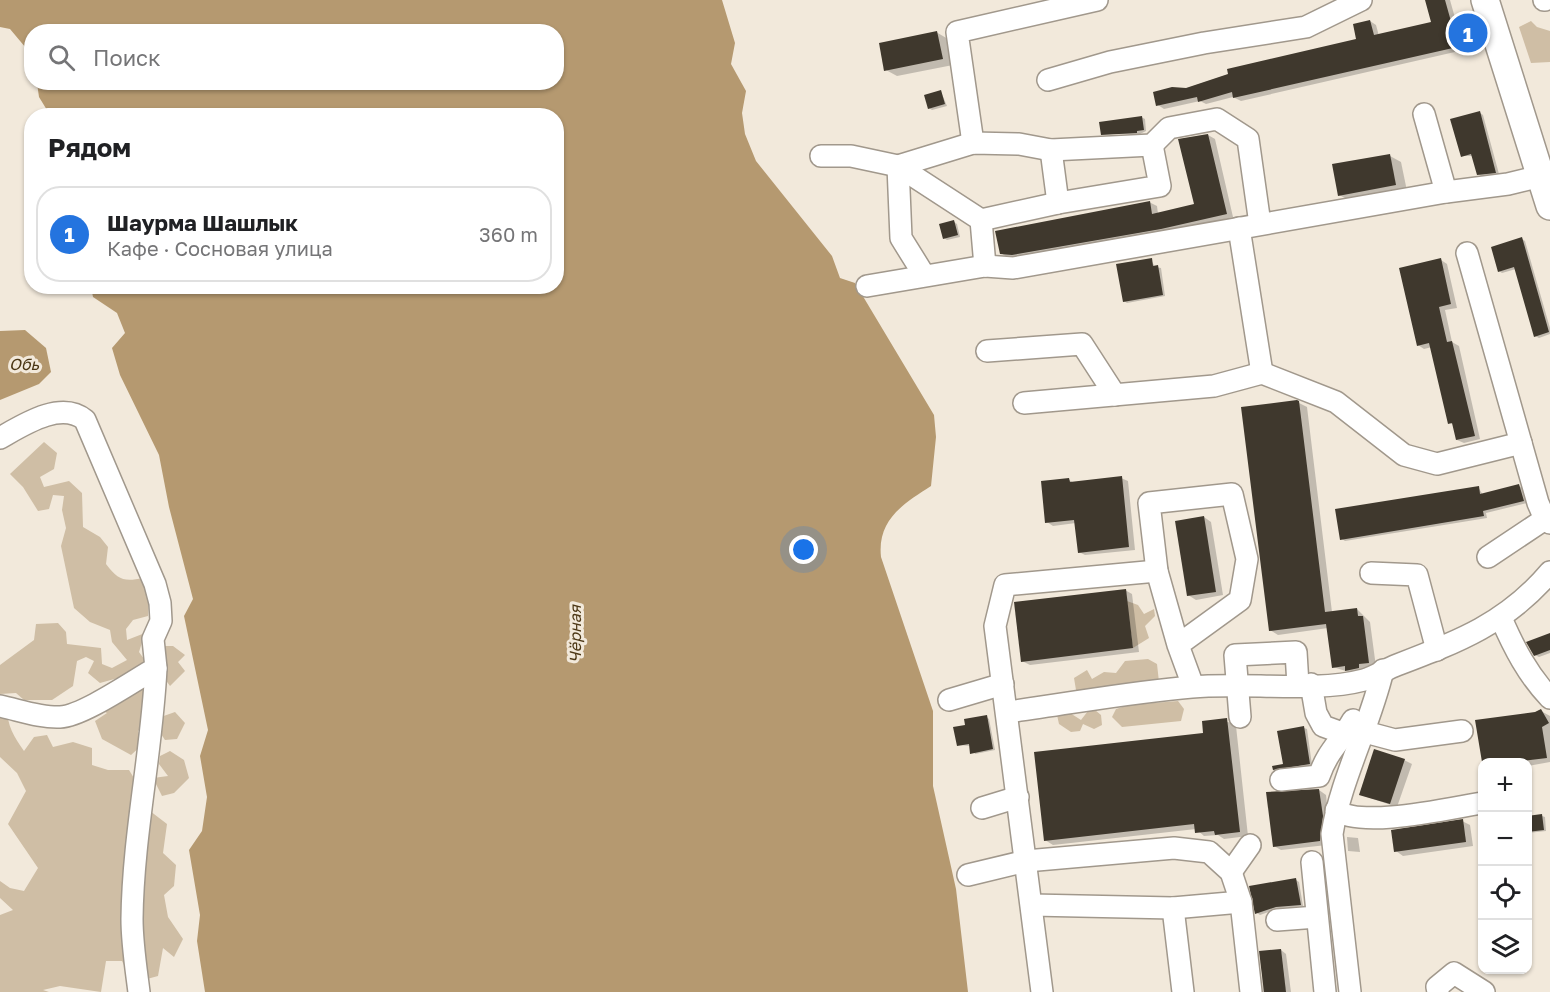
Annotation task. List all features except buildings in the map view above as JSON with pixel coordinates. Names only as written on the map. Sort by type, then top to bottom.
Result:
[{"type":"main road","points":[[1485,0],[1550,206]]},
{"type":"lane","points":[[973,143],[957,32],[1097,0]]},
{"type":"lane","points":[[1048,80],[1110,62],[1173,49],[1306,27],[1361,0]]},
{"type":"lane","points":[[1424,114],[1446,192]]},
{"type":"lane","points":[[898,165],[973,143],[1019,144],[1051,150],[1152,146],[1169,128],[1216,119],[1248,139],[1260,225]]},
{"type":"lane","points":[[821,156],[851,156],[898,165],[981,220],[1058,203],[1160,186],[1152,146]]},
{"type":"lane","points":[[1051,150],[1058,203]]},
{"type":"lane","points":[[898,165],[901,238],[924,275]]},
{"type":"lane","points":[[867,286],[985,266],[1013,268],[1446,192],[1508,184],[1541,176]]},
{"type":"lane","points":[[981,220],[985,266]]},
{"type":"lane","points":[[1239,228],[1262,374]]},
{"type":"lane","points":[[1467,253],[1521,443],[1548,521],[1488,557]]},
{"type":"lane","points":[[987,351],[1082,344],[1115,395]]},
{"type":"lane","points":[[1024,403],[1214,386],[1262,374],[1335,402],[1404,455],[1437,464],[1521,443]]},
{"type":"lane","points":[[0,438],[51,414],[72,412],[85,420],[135,532],[160,603],[161,621],[153,639],[156,668],[151,742],[135,875],[132,921],[139,992]]},
{"type":"lane","points":[[1178,645],[1240,600],[1247,559],[1232,494],[1149,503],[1157,571],[1178,645],[1193,686]]},
{"type":"lane","points":[[1042,992],[995,626],[1005,585],[1157,571]]},
{"type":"lane","points":[[1007,712],[1193,686],[1305,685],[1365,680],[1383,670],[1437,650],[1501,618],[1528,597],[1550,572]]},
{"type":"lane","points":[[1371,573],[1417,575],[1437,650]]},
{"type":"lane","points":[[1501,618],[1518,656],[1534,682],[1550,699]]},
{"type":"lane","points":[[1240,717],[1235,655],[1296,652],[1305,685],[1323,726],[1354,729],[1395,740],[1462,731]]},
{"type":"lane","points":[[0,706],[61,717],[79,711],[156,668]]},
{"type":"lane","points":[[1350,992],[1348,904],[1332,834],[1354,729],[1383,670]]},
{"type":"lane","points":[[949,700],[1003,684]]},
{"type":"lane","points":[[1281,780],[1320,776],[1326,756],[1354,729]]},
{"type":"lane","points":[[982,808],[1018,797]]},
{"type":"lane","points":[[1336,810],[1343,816],[1391,818],[1478,803]]},
{"type":"lane","points":[[1231,872],[1250,845]]},
{"type":"lane","points":[[968,874],[1026,861],[1174,848],[1209,852],[1231,872],[1241,902],[1251,992]]},
{"type":"lane","points":[[1312,862],[1325,992]]},
{"type":"lane","points":[[1032,905],[1173,908],[1241,902]]},
{"type":"lane","points":[[1173,908],[1183,992]]},
{"type":"lane","points":[[1277,920],[1317,917]]},
{"type":"lane","points":[[1438,992],[1437,987],[1454,973],[1484,992]]},
{"type":"shaded area","points":[[1531,21],[1537,27],[1550,31],[1550,62],[1531,63],[1519,27]]},
{"type":"shaded area","points":[[44,442],[57,453],[54,469],[40,477],[44,487],[69,481],[82,493],[83,527],[100,537],[108,547],[106,564],[118,577],[126,580],[143,578],[149,590],[148,616],[133,620],[126,629],[127,640],[145,633],[139,652],[144,659],[154,646],[173,646],[185,655],[178,662],[185,671],[170,686],[160,672],[167,660],[152,661],[136,673],[100,683],[88,673],[94,661],[86,657],[77,661],[73,686],[52,700],[24,700],[16,693],[0,694],[0,665],[34,640],[36,624],[58,623],[66,632],[67,644],[101,648],[102,664],[112,668],[127,660],[112,642],[110,630],[90,622],[74,608],[61,546],[66,528],[62,510],[64,496],[53,495],[49,509],[38,511],[23,487],[10,474]]},
{"type":"shaded area","points":[[1127,601],[1138,605],[1144,614],[1154,609],[1155,616],[1145,626],[1149,638],[1133,648]]},
{"type":"shaded area","points":[[1148,659],[1157,664],[1159,682],[1083,693],[1076,690],[1074,678],[1087,670],[1092,679],[1104,672],[1116,673],[1125,661]]},
{"type":"shaded area","points":[[148,677],[147,722],[138,731],[142,745],[131,755],[102,739],[95,721],[107,713],[95,707]]},
{"type":"shaded area","points":[[1178,701],[1184,709],[1181,721],[1122,727],[1112,717],[1116,709],[1129,705]]},
{"type":"shaded area","points":[[0,706],[7,708],[12,731],[24,751],[34,737],[47,735],[53,747],[73,742],[92,748],[92,765],[108,770],[129,770],[137,783],[132,981],[122,961],[106,961],[101,992],[60,986],[43,990],[49,992],[0,992],[0,915],[13,910],[0,898],[0,881],[10,888],[24,891],[38,868],[8,824],[26,791],[17,773],[0,757]]},
{"type":"shaded area","points":[[1095,710],[1101,715],[1102,725],[1094,729],[1083,724],[1080,731],[1071,732],[1059,724],[1057,715],[1070,713],[1081,720],[1088,711]]},
{"type":"shaded area","points":[[175,712],[185,723],[177,739],[165,740],[157,728],[158,718]]},
{"type":"shaded area","points":[[170,751],[184,760],[189,778],[174,793],[162,796],[153,778],[168,776],[159,764],[160,756]]},
{"type":"shaded area","points":[[150,811],[167,824],[163,853],[176,865],[174,886],[164,895],[168,917],[183,939],[174,957],[163,948],[158,976],[147,979],[135,925]]},
{"type":"water","name":"Чёрная","points":[[0,0],[722,0],[735,43],[731,64],[746,91],[742,113],[745,134],[756,161],[832,256],[840,278],[855,283],[934,415],[936,437],[931,486],[894,514],[883,533],[881,557],[933,711],[933,786],[956,889],[968,992],[205,992],[197,941],[200,915],[189,850],[202,831],[207,797],[200,756],[208,730],[184,616],[193,599],[169,507],[159,455],[120,375],[112,348],[125,333],[117,313],[93,297],[92,294],[564,294],[564,108],[46,108],[39,97],[38,90],[564,90],[564,24],[24,24],[24,46],[10,29],[0,27]]},
{"type":"water","name":"Обь","points":[[25,330],[46,348],[51,372],[39,384],[0,400],[0,331]]},
{"type":"place","name":"Шаурма Шашлык","points":[[1468,33]]}]
